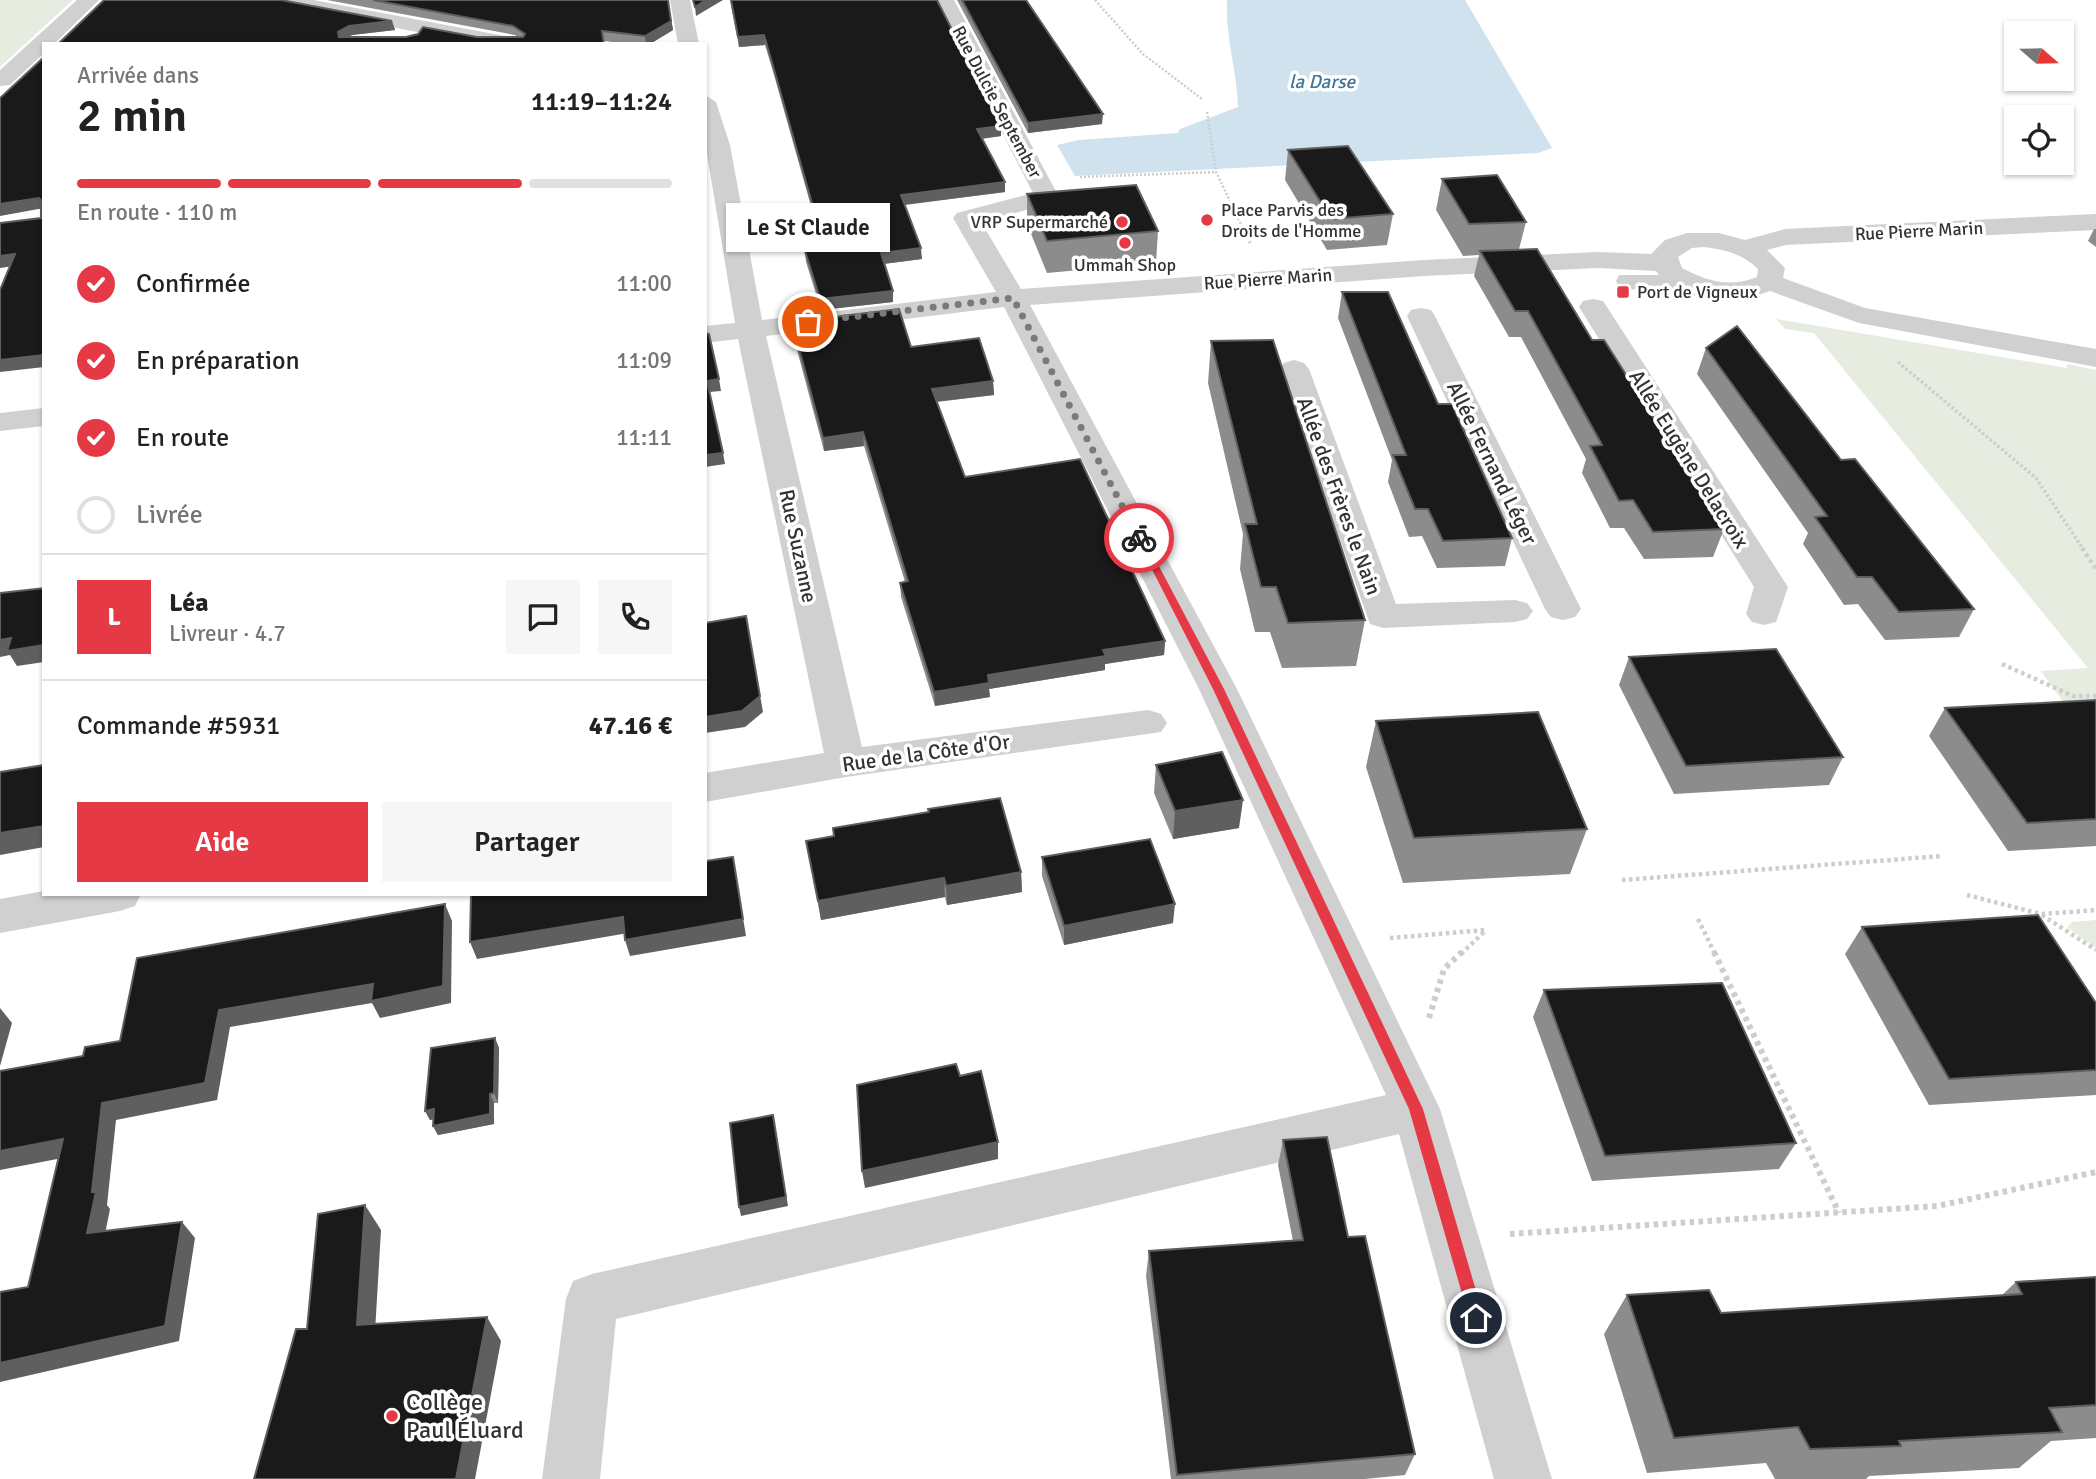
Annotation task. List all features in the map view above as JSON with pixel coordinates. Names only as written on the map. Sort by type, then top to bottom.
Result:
[{"type":"street","points":[[43,42],[89,0]]},
{"type":"street","points":[[281,0],[362,7],[457,33],[504,42]]},
{"type":"street","points":[[680,0],[689,42]]},
{"type":"street","name":"Rue Dulcie September","points":[[944,0],[1047,197],[967,218],[1013,298]]},
{"type":"street","points":[[378,41],[457,33]]},
{"type":"street","points":[[1,80],[42,43]]},
{"type":"street","points":[[1,80],[36,77]]},
{"type":"street","name":"Rue Suzanne","points":[[707,116],[750,329],[846,763]]},
{"type":"street","name":"Rue Pierre Marin","points":[[1744,248],[1786,237],[2096,222]]},
{"type":"street","points":[[1424,268],[1739,291],[1760,288],[1769,282],[1772,268],[1757,254],[1744,248],[1710,241],[1693,241],[1669,248],[1664,256],[1664,263],[1670,272],[1696,286]]},
{"type":"street","name":"Rue Pierre Marin","points":[[707,335],[1013,298],[1424,268],[1598,260],[1664,263]]},
{"type":"street","points":[[1769,282],[1859,315],[2096,358]]},
{"type":"street","points":[[1013,298],[1218,689],[1409,1095],[1523,1479]]},
{"type":"street","name":"Allée Eugène Delacroix","points":[[1593,307],[1771,587],[1764,614]]},
{"type":"street","name":"Allée Fernand Léger","points":[[1421,316],[1563,609]]},
{"type":"street","name":"Allée des Frères le Nain","points":[[1294,369],[1382,616],[1515,611]]},
{"type":"street","points":[[0,422],[42,417]]},
{"type":"street","name":"Rue de la Côte d'Or","points":[[707,788],[846,763],[1148,723]]},
{"type":"street","points":[[0,916],[109,896]]},
{"type":"street","points":[[570,1479],[592,1299],[1409,1095]]},
{"type":"path","points":[[1095,0],[1143,54],[1202,99]]},
{"type":"path","points":[[1207,112],[1216,170],[1268,279]]},
{"type":"path","points":[[1078,177],[1216,170]]},
{"type":"path","points":[[1859,315],[1858,329],[2036,478],[2096,569]]},
{"type":"path","points":[[2002,664],[2073,696],[2096,696]]},
{"type":"path","points":[[1622,880],[1944,856]]},
{"type":"path","points":[[1967,895],[2041,914],[2096,910]]},
{"type":"path","points":[[2041,914],[2096,950]]},
{"type":"path","points":[[1698,919],[1839,1213]]},
{"type":"path","points":[[1338,943],[1486,930],[1444,970],[1409,1095]]},
{"type":"path","points":[[1453,1238],[1937,1206],[2096,1172]]},
{"type":"shaded area","points":[[0,0],[73,0],[0,67]]},
{"type":"shaded area","points":[[1776,319],[2067,368],[2067,364],[2096,370],[2096,748],[2041,671],[2088,668],[1814,333],[1785,329]]},
{"type":"shaded area","points":[[2096,920],[2096,948],[2067,927],[2072,922]]},
{"type":"water","name":"la Darse","points":[[1227,0],[1465,0],[1552,148],[1538,153],[1075,176],[1057,145],[1079,140],[1178,133],[1180,129],[1238,107]]},
{"type":"building","points":[[104,0],[281,0],[392,21],[349,26],[338,32],[339,37],[406,37],[418,34],[423,27],[477,37],[523,37],[525,34],[513,26],[373,0],[668,0],[671,21],[645,36],[602,31],[604,42],[60,42]]},
{"type":"building","points":[[693,0],[706,0],[695,7]]},
{"type":"building","points":[[731,0],[937,0],[1001,126],[977,129],[1005,182],[901,195],[921,248],[881,253],[893,291],[820,299],[805,251],[825,249],[764,35],[738,37]]},
{"type":"building","points":[[962,0],[1026,0],[1103,114],[1028,123]]},
{"type":"building","points":[[42,59],[42,355],[0,360],[0,290],[15,254],[0,256],[0,223],[41,218],[41,200],[39,198],[0,204],[0,98]]},
{"type":"building","points":[[1348,146],[1393,214],[1331,219],[1288,150]]},
{"type":"building","points":[[1497,175],[1526,222],[1469,224],[1442,179]]},
{"type":"building","points":[[1136,185],[1158,231],[1047,241],[1027,194]]},
{"type":"building","points":[[1537,249],[1592,340],[1604,340],[1724,529],[1653,532],[1633,500],[1619,501],[1590,446],[1602,445],[1528,311],[1515,311],[1480,251]]},
{"type":"building","points":[[1342,292],[1388,292],[1438,404],[1452,404],[1512,538],[1443,541],[1428,509],[1415,509],[1393,455],[1406,455]]},
{"type":"building","points":[[899,309],[911,347],[979,338],[993,381],[932,389],[965,477],[1080,459],[1165,641],[1103,650],[1106,656],[988,675],[989,683],[934,692],[900,583],[908,581],[863,432],[823,438],[796,337],[825,318]]},
{"type":"building","points":[[1737,326],[1841,460],[1855,459],[1974,609],[1899,612],[1872,577],[1857,577],[1815,517],[1827,516],[1706,348]]},
{"type":"building","points":[[707,334],[709,334],[719,379],[707,381]]},
{"type":"building","points":[[1273,340],[1365,620],[1288,623],[1276,587],[1261,587],[1245,524],[1257,524],[1211,341]]},
{"type":"building","points":[[707,381],[723,453],[707,455]]},
{"type":"building","points":[[42,588],[42,645],[7,651],[11,638],[0,640],[0,593]]},
{"type":"building","points":[[746,616],[760,696],[742,711],[707,717],[707,623]]},
{"type":"building","points":[[1776,649],[1843,757],[1686,766],[1629,657]]},
{"type":"building","points":[[2096,700],[2096,819],[2027,823],[1945,708]]},
{"type":"building","points":[[1538,712],[1587,829],[1414,838],[1376,721]]},
{"type":"building","points":[[1222,752],[1243,800],[1175,811],[1156,765]]},
{"type":"building","points":[[42,765],[42,826],[0,833],[0,772]]},
{"type":"building","points":[[1000,798],[1021,872],[946,886],[944,878],[818,901],[806,841],[834,836],[833,828]]},
{"type":"building","points":[[1150,839],[1175,904],[1064,926],[1042,857]]},
{"type":"building","points":[[733,857],[743,919],[625,940],[623,917],[470,942],[471,896],[707,896],[707,861]]},
{"type":"building","points":[[445,904],[443,986],[371,1001],[373,984],[219,1010],[205,1083],[102,1103],[92,1192],[96,1192],[87,1233],[182,1222],[165,1326],[0,1363],[0,1292],[28,1287],[63,1139],[0,1151],[0,1071],[83,1056],[85,1047],[120,1041],[137,958]]},
{"type":"building","points":[[2038,915],[2096,1003],[2096,1070],[1949,1079],[1862,927]]},
{"type":"building","points":[[1722,983],[1796,1143],[1605,1156],[1544,990]]},
{"type":"building","points":[[495,1038],[494,1093],[490,1094],[490,1114],[433,1126],[434,1109],[425,1111],[431,1048]]},
{"type":"building","points":[[956,1064],[960,1076],[981,1071],[998,1142],[862,1171],[857,1085]]},
{"type":"building","points":[[773,1115],[786,1197],[739,1207],[730,1123]]},
{"type":"building","points":[[1327,1137],[1348,1237],[1365,1236],[1415,1454],[1177,1475],[1149,1251],[1303,1240],[1283,1140]]},
{"type":"building","name":"Collège Paul Éluard","points":[[365,1205],[357,1325],[487,1317],[456,1479],[254,1479],[296,1329],[307,1329],[318,1214]]},
{"type":"building","points":[[2096,1277],[2096,1405],[2049,1408],[2062,1432],[1899,1441],[1901,1446],[1810,1449],[1798,1427],[1674,1438],[1627,1295],[1709,1290],[1721,1313],[2022,1294],[2016,1282]]},
{"type":"way so far","points":[[808,322],[1013,298],[1139,538]]},
{"type":"place","name":"Place Parvis des Droits de l'Homme","points":[[1207,220]]},
{"type":"place","name":"VRP Supermarché","points":[[1122,222]]},
{"type":"place","name":"Ummah Shop","points":[[1125,243]]},
{"type":"place","name":"Port de Vigneux","points":[[1623,292]]},
{"type":"place","name":"Le St Claude","points":[[808,322]]},
{"type":"place","name":"Collège Paul Éluard","points":[[392,1416]]},
{"type":"route","points":[[1139,538],[1218,689],[1416,1109],[1476,1318]]}]
